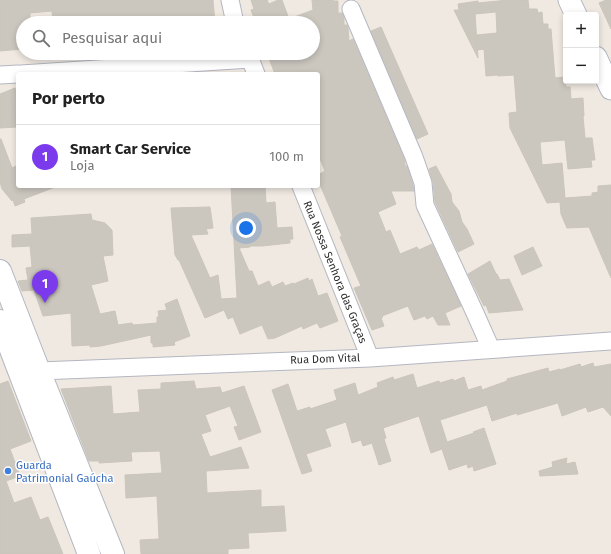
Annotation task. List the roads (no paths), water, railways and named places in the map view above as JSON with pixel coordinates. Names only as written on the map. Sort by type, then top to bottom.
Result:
[{"type":"main road","points":[[0,271],[113,554]]},
{"type":"main road","points":[[0,321],[89,554]]},
{"type":"street","points":[[230,0],[234,16]]},
{"type":"street","points":[[570,0],[575,12]]},
{"type":"street","points":[[351,9],[414,157],[423,183],[425,205],[491,349]]},
{"type":"street","points":[[59,72],[251,62]]},
{"type":"street","points":[[599,63],[611,89]]},
{"type":"street","points":[[0,75],[16,74]]},
{"type":"street","name":"Rua Nossa Senhora das Graças","points":[[302,188],[370,358]]},
{"type":"street","name":"Rua Dom Vital","points":[[39,371],[370,358],[611,341]]},
{"type":"place","name":"Smart Car Service","points":[[45,303]]},
{"type":"place","name":"Guarda Patrimonial Gaúcha","points":[[8,471]]}]
